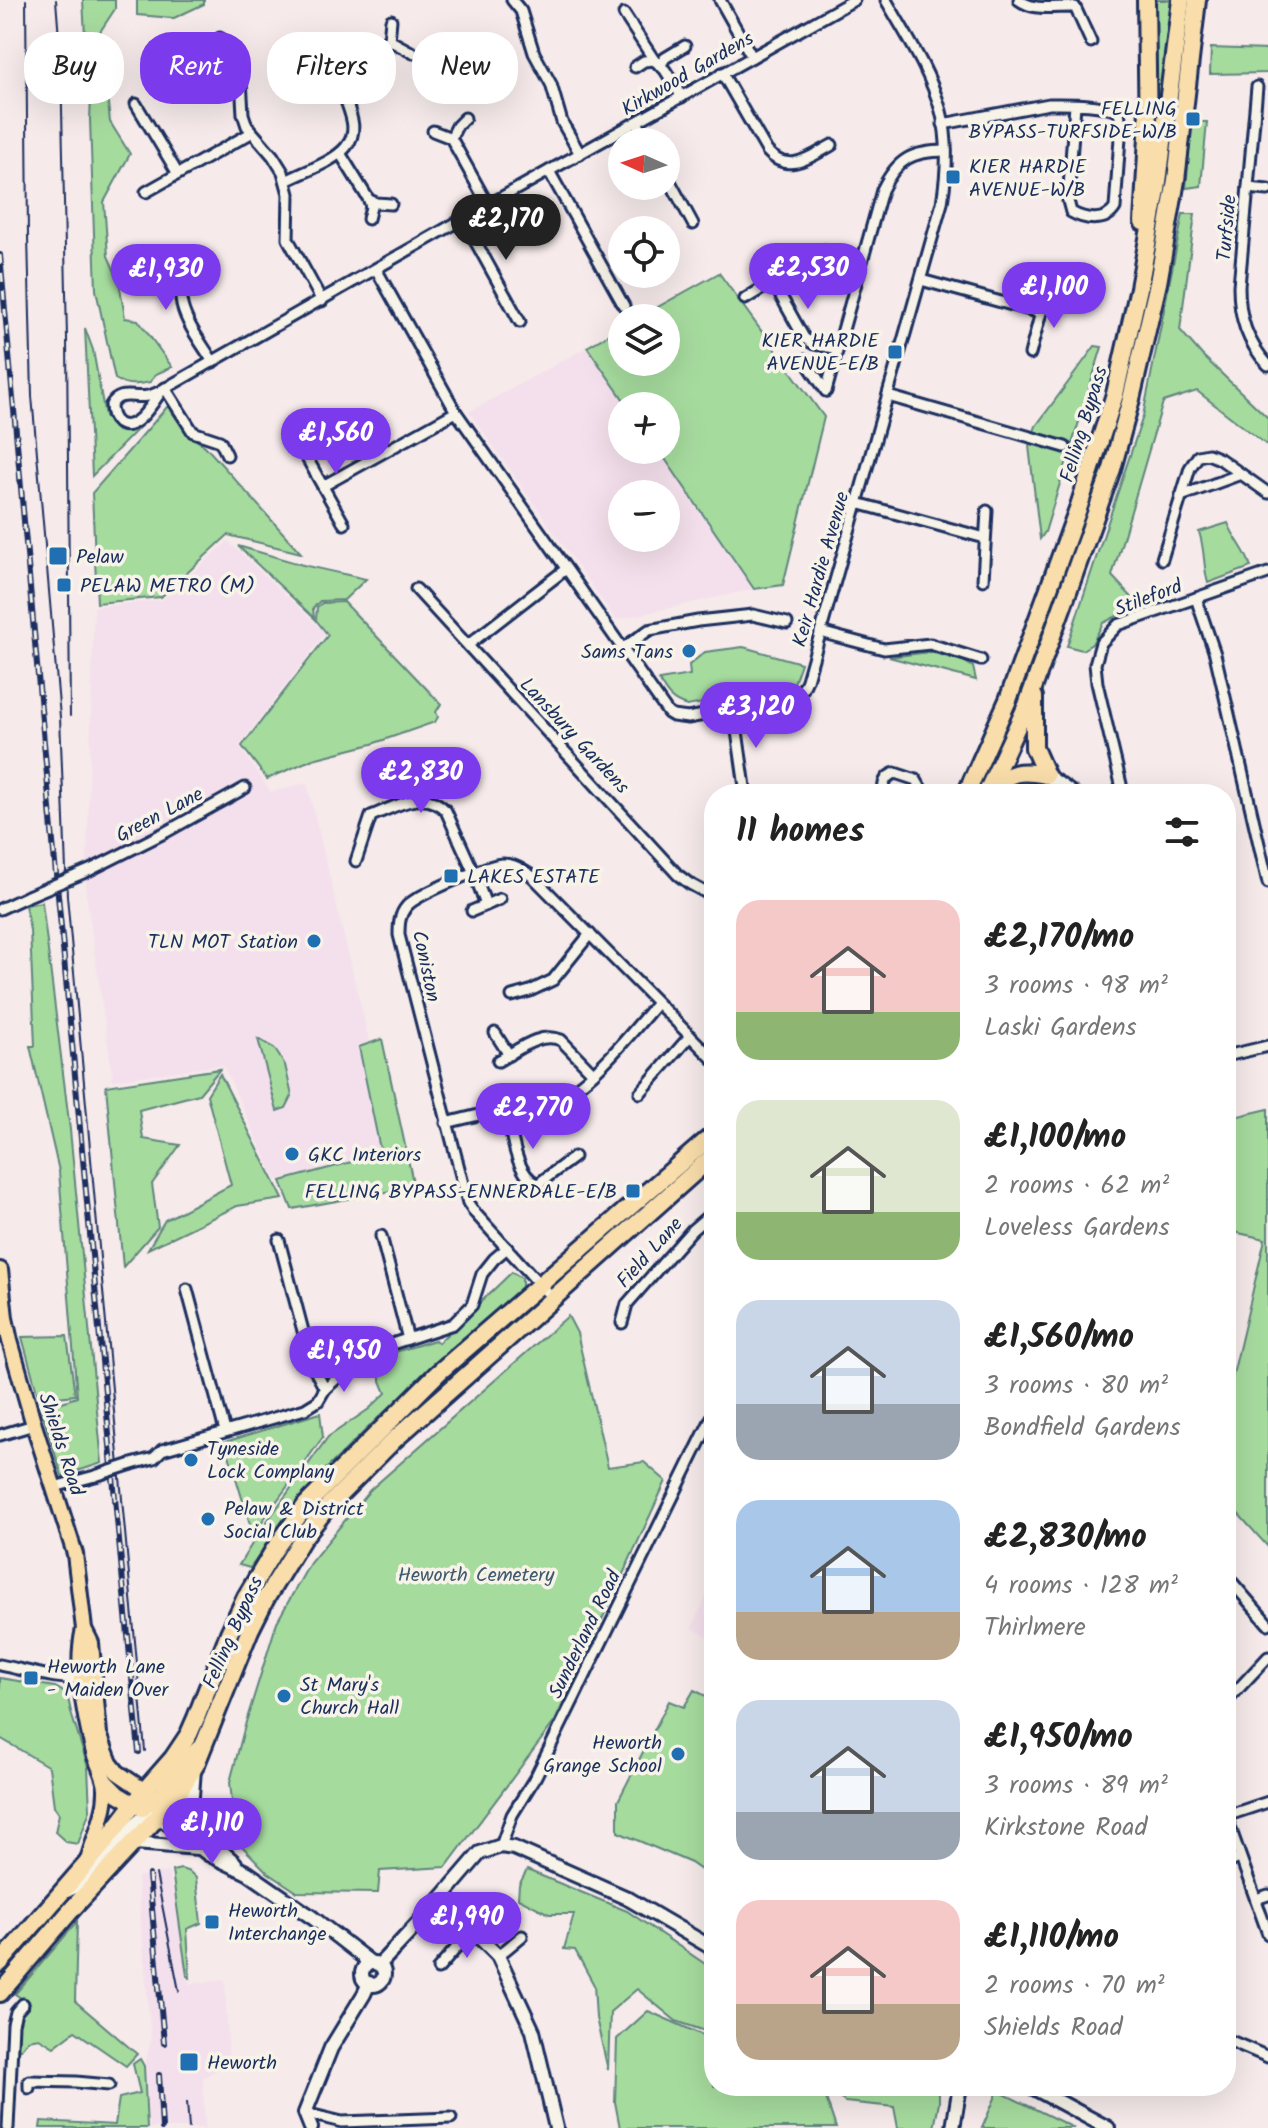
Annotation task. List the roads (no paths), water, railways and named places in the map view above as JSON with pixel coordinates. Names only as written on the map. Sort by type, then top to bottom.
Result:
[{"type":"highway","points":[[1139,288],[1148,137],[1146,0]]},
{"type":"highway","name":"Felling Bypass","points":[[970,784],[1008,700],[1079,506],[1115,394],[1157,190],[1181,0]]},
{"type":"highway","name":"Felling Bypass","points":[[990,784],[1034,687],[1112,469],[1131,399],[1158,283],[1176,180],[1197,0]]},
{"type":"highway","points":[[1034,687],[1034,748],[1046,775]]},
{"type":"highway","points":[[996,784],[1002,778],[1019,772],[1046,775]]},
{"type":"highway","name":"Felling Bypass","points":[[0,1993],[73,1908],[135,1843],[173,1758],[189,1734],[246,1597],[306,1505],[438,1373],[704,1143]]},
{"type":"highway","name":"Felling Bypass","points":[[0,1963],[88,1861],[195,1767],[266,1598],[302,1539],[329,1505],[405,1430],[704,1164]]},
{"type":"highway","points":[[195,1767],[208,1756],[220,1737],[234,1695],[238,1661]]},
{"type":"main road","name":"Shields Road","points":[[0,1270],[5,1343],[75,1554],[84,1629],[91,1643],[88,1679]]},
{"type":"main road","points":[[88,1679],[99,1734],[110,1763],[152,1805]]},
{"type":"main road","points":[[88,1679],[89,1734],[105,1781],[118,1794],[152,1805]]},
{"type":"main road","points":[[152,1805],[188,1758],[206,1742]]},
{"type":"main road","points":[[88,1861],[104,1807],[105,1781]]},
{"type":"street","points":[[512,0],[521,11],[534,53],[551,84],[562,122],[580,154]]},
{"type":"street","points":[[720,0],[752,57]]},
{"type":"street","name":"Kirkwood Gardens","points":[[164,389],[134,423],[120,424],[112,415],[111,405],[115,398],[141,397],[164,389],[854,0]]},
{"type":"street","name":"Keir Hardie Avenue","points":[[376,269],[456,412],[662,707],[673,716],[688,718],[786,701],[799,694],[807,680],[921,280],[945,182],[943,124],[935,93],[886,0]]},
{"type":"street","points":[[1019,0],[1035,8],[1075,7],[1091,42]]},
{"type":"street","points":[[624,14],[682,97]]},
{"type":"street","points":[[390,32],[391,20]]},
{"type":"street","points":[[635,67],[644,61],[657,63],[685,46]]},
{"type":"street","points":[[722,73],[767,151],[776,160],[798,163],[832,145]]},
{"type":"street","name":"Turfside","points":[[1257,87],[1239,304],[1249,339],[1268,365]]},
{"type":"street","points":[[136,104],[178,174]]},
{"type":"street","points":[[242,104],[251,133],[279,164],[286,181],[289,194],[288,239],[322,301]]},
{"type":"street","points":[[286,181],[348,146],[355,126],[347,104]]},
{"type":"street","points":[[943,124],[1039,106],[1075,105],[1111,108],[1119,112],[1121,124],[1115,208],[1102,219],[1079,217],[1071,212],[1068,201],[1075,105]]},
{"type":"street","points":[[451,138],[465,118]]},
{"type":"street","points":[[637,122],[640,128]]},
{"type":"street","points":[[433,131],[451,138],[488,205]]},
{"type":"street","points":[[146,192],[251,133]]},
{"type":"street","points":[[805,360],[826,391],[887,180],[902,162],[916,153],[946,151]]},
{"type":"street","points":[[340,153],[369,200],[368,219]]},
{"type":"street","points":[[549,171],[623,304]]},
{"type":"street","points":[[1248,188],[1268,190]]},
{"type":"street","points":[[369,200],[391,204]]},
{"type":"street","points":[[680,200],[693,224]]},
{"type":"street","points":[[463,219],[520,322]]},
{"type":"street","points":[[745,299],[825,250]]},
{"type":"street","points":[[196,265],[183,280],[180,299],[182,309],[213,362]]},
{"type":"street","points":[[921,280],[1041,313]]},
{"type":"street","points":[[773,282],[804,338],[814,344],[838,349]]},
{"type":"street","points":[[1030,354],[1045,297]]},
{"type":"street","points":[[164,389],[190,429],[198,435],[220,441],[227,455]]},
{"type":"street","points":[[888,396],[1065,447]]},
{"type":"street","points":[[323,486],[456,412]]},
{"type":"street","points":[[299,444],[344,524]]},
{"type":"street","points":[[1162,559],[1190,468],[1198,456],[1208,454],[1220,459],[1268,493]]},
{"type":"street","points":[[1181,496],[1241,474]]},
{"type":"street","points":[[857,503],[985,538]]},
{"type":"street","points":[[983,580],[987,511]]},
{"type":"street","points":[[468,645],[566,569]]},
{"type":"street","name":"Stileford","points":[[1121,784],[1097,683],[1095,658],[1101,643],[1118,625],[1268,573]]},
{"type":"street","name":"Lansbury Gardens","points":[[416,589],[678,875],[704,892]]},
{"type":"street","points":[[1196,598],[1215,654],[1268,883]]},
{"type":"street","points":[[622,649],[649,630],[698,621],[753,615],[787,623]]},
{"type":"street","points":[[820,632],[884,649],[930,644],[981,660]]},
{"type":"street","points":[[734,710],[745,784]]},
{"type":"street","points":[[883,784],[887,777],[895,773],[916,780],[918,784]]},
{"type":"street","points":[[1046,775],[1059,784]]},
{"type":"street","name":"Green Lane","points":[[0,909],[90,870],[245,788]]},
{"type":"street","points":[[356,861],[371,816],[424,798],[440,804],[446,811],[486,905]]},
{"type":"street","name":"Coniston","points":[[552,1298],[468,1203],[399,935],[402,913],[415,898],[493,866],[503,864],[522,869],[704,1050]]},
{"type":"street","points":[[472,911],[500,899]]},
{"type":"street","points":[[512,996],[553,980],[590,934]]},
{"type":"street","points":[[446,1123],[568,1093],[593,1073],[657,1003]]},
{"type":"street","points":[[495,1033],[509,1055]]},
{"type":"street","points":[[640,1093],[690,1036]]},
{"type":"street","points":[[498,1061],[539,1038],[555,1037],[593,1073]]},
{"type":"street","points":[[1236,1054],[1268,1046]]},
{"type":"street","points":[[506,1108],[521,1169],[529,1181],[538,1184],[574,1157]]},
{"type":"street","name":"Field Lane","points":[[622,1323],[627,1304],[704,1220]]},
{"type":"street","points":[[381,1236],[408,1339]]},
{"type":"street","points":[[279,1240],[312,1365],[325,1389]]},
{"type":"street","points":[[54,1487],[154,1458],[162,1450],[305,1409],[318,1401],[325,1389],[360,1358],[453,1324],[472,1305],[482,1274],[507,1248]]},
{"type":"street","points":[[187,1289],[225,1431]]},
{"type":"street","points":[[0,1435],[34,1425]]},
{"type":"street","name":"Sunderland Road","points":[[501,1846],[512,1815],[551,1748],[704,1434]]},
{"type":"street","points":[[1236,1587],[1268,1624]]},
{"type":"street","points":[[1236,1691],[1268,1657]]},
{"type":"street","points":[[0,1665],[50,1678],[88,1679]]},
{"type":"street","points":[[192,1825],[195,1767]]},
{"type":"street","points":[[1236,1813],[1268,1802]]},
{"type":"street","points":[[152,1805],[192,1825],[240,1869],[321,1925],[370,1970]]},
{"type":"street","points":[[152,1805],[201,1849],[240,1869]]},
{"type":"street","points":[[61,1894],[81,1884],[152,1805]]},
{"type":"street","points":[[135,1843],[201,1849]]},
{"type":"street","points":[[311,2128],[305,2113],[331,2048],[364,1994],[370,1970],[438,1902],[480,1853],[501,1846],[514,1848],[627,1898],[704,1943]]},
{"type":"street","points":[[1236,1846],[1268,1934]]},
{"type":"street","points":[[1236,1859],[1240,1858]]},
{"type":"street","points":[[1256,1899],[1268,1895]]},
{"type":"street","points":[[438,1902],[498,1956],[533,2031],[556,2128]]},
{"type":"street","points":[[438,1969],[472,1930]]},
{"type":"street","points":[[498,1956],[522,1936]]},
{"type":"street","points":[[8,2128],[13,2024],[16,2012],[23,2004]]},
{"type":"street","points":[[1236,2043],[1268,2057]]},
{"type":"street","points":[[29,2088],[29,2081],[109,2085]]},
{"type":"street","points":[[953,2128],[958,2096]]},
{"type":"street","points":[[1049,2096],[1108,2128]]},
{"type":"street","points":[[305,2113],[342,2122],[451,2118]]},
{"type":"tram line","points":[[26,0],[32,396],[60,717],[67,896],[145,1751]]},
{"type":"tram line","points":[[56,0],[61,64],[67,338],[70,716]]},
{"type":"tram line","points":[[156,1874],[179,1991]]},
{"type":"tram line","points":[[187,2102],[189,2128]]},
{"type":"railway","points":[[0,255],[139,1752]]},
{"type":"railway","points":[[149,1875],[164,2043]]},
{"type":"railway","points":[[159,2075],[162,2128]]},
{"type":"place","name":"FELLING BYPASS-TURFSIDE-W/B","points":[[1193,119]]},
{"type":"place","name":"KIER HARDIE AVENUE-W/B","points":[[953,177]]},
{"type":"place","name":"KIER HARDIE AVENUE-E/B","points":[[895,352]]},
{"type":"place","name":"Pelaw","points":[[58,556]]},
{"type":"place","name":"PELAW METRO (M)","points":[[64,585]]},
{"type":"place","name":"Sams Tans","points":[[689,651]]},
{"type":"place","name":"LAKES ESTATE","points":[[451,876]]},
{"type":"place","name":"TLN MOT Station","points":[[314,941]]},
{"type":"place","name":"GKC Interiors","points":[[292,1154]]},
{"type":"place","name":"FELLING BYPASS-ENNERDALE-E/B","points":[[633,1191]]},
{"type":"place","name":"Tyneside Lock Complany","points":[[191,1460]]},
{"type":"place","name":"Pelaw & District Social Club","points":[[208,1519]]},
{"type":"place","name":"Heworth Lane - Maiden Over","points":[[31,1678]]},
{"type":"place","name":"St Mary's Church Hall","points":[[284,1696]]},
{"type":"place","name":"Heworth Grange School","points":[[678,1754]]},
{"type":"place","name":"Heworth Interchange","points":[[212,1922]]},
{"type":"place","name":"Heworth","points":[[189,2062]]},
{"type":"park label","name":"Heworth Cemetery","points":[[476,1574]]}]
